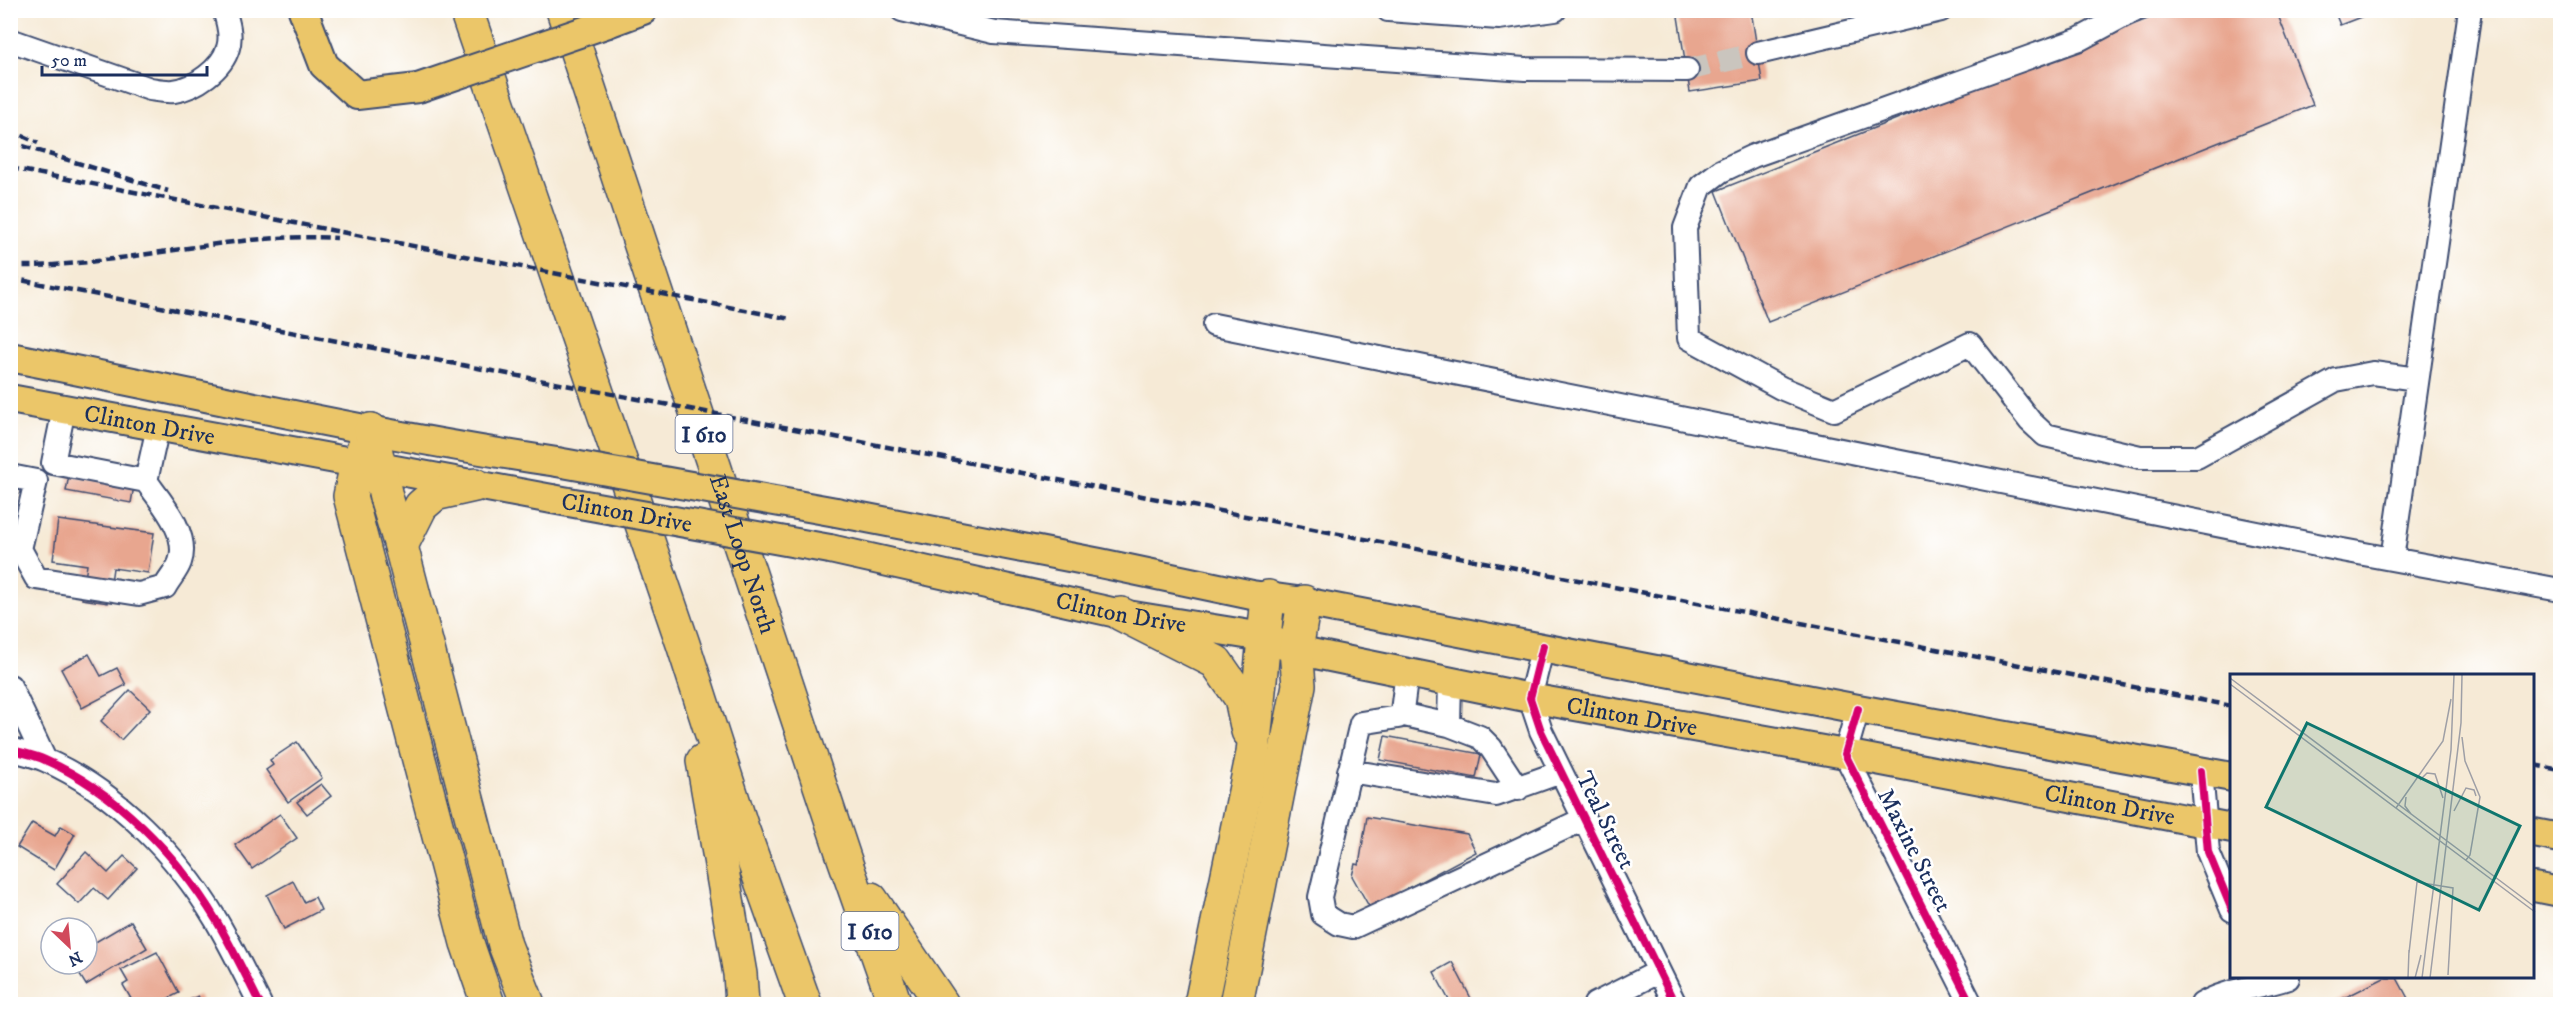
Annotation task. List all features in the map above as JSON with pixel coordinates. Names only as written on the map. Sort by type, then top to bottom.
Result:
[{"type":"highway","points":[[466,10],[683,644],[742,828],[805,1005]]},
{"type":"highway","name":"East Loop North","points":[[563,10],[844,858],[895,1005]]},
{"type":"highway","points":[[371,430],[368,465],[350,495],[467,943],[488,1005]]},
{"type":"highway","points":[[368,465],[401,546],[505,945],[528,1005]]},
{"type":"highway","points":[[401,546],[421,506],[435,494],[475,484]]},
{"type":"highway","points":[[1201,1005],[1253,753],[1268,597]]},
{"type":"highway","points":[[1236,1005],[1299,686],[1296,650],[1304,602]]},
{"type":"highway","points":[[1121,614],[1216,662],[1240,698],[1253,753]]},
{"type":"highway","points":[[683,644],[740,974],[742,1005]]},
{"type":"highway","points":[[844,858],[942,1005]]},
{"type":"main road","points":[[303,10],[324,65],[357,95],[418,87],[644,10]]},
{"type":"main road","name":"Clinton Drive","points":[[10,357],[371,430],[836,512],[1268,597],[1543,646],[1858,709],[2230,777]]},
{"type":"main road","name":"Clinton Drive","points":[[10,399],[830,549],[1121,614],[1263,637],[1296,650],[1530,698],[1845,754],[2219,825]]},
{"type":"main road","points":[[2535,833],[2560,838]]},
{"type":"main road","points":[[2535,887],[2560,892]]},
{"type":"street","points":[[10,40],[150,89],[174,91],[198,82],[218,67],[228,48],[229,27],[224,10]]},
{"type":"street","points":[[903,10],[1006,33],[1524,69],[1687,70]]},
{"type":"street","points":[[1388,10],[1499,18],[1555,10]]},
{"type":"street","points":[[1758,53],[1941,10]]},
{"type":"street","points":[[2134,10],[2080,39],[1753,156],[1722,171],[1701,186],[1685,228],[1689,338],[1781,388],[1834,410],[1970,344],[2030,421],[2045,435],[2140,457],[2197,457],[2336,380],[2373,373],[2417,379]]},
{"type":"street","points":[[2392,559],[2470,10]]},
{"type":"street","points":[[1214,325],[2392,559],[2560,590]]},
{"type":"street","points":[[53,463],[146,481],[167,511],[182,542],[180,562],[165,587],[139,594],[36,578],[15,549],[36,481],[53,463],[64,409]]},
{"type":"street","points":[[146,481],[158,427]]},
{"type":"street","points":[[10,476],[36,481]]},
{"type":"street","points":[[1530,698],[1543,646]]},
{"type":"street","points":[[1407,672],[1398,717],[1386,720],[1373,719],[1361,723],[1320,897],[1323,914],[1339,924],[1353,927],[1584,819]]},
{"type":"street","points":[[1449,725],[1450,681]]},
{"type":"street","points":[[10,686],[45,760]]},
{"type":"street","name":"Teal Street","points":[[1530,698],[1541,731],[1675,1005]]},
{"type":"street","points":[[1845,754],[1858,709]]},
{"type":"street","points":[[1400,714],[1449,725],[1480,736],[1491,748],[1518,789]]},
{"type":"street","points":[[10,749],[45,760],[87,783],[125,812],[156,840],[198,893],[216,921],[260,1005]]},
{"type":"street","name":"Maxine Street","points":[[1845,754],[1971,1005]]},
{"type":"street","points":[[1349,771],[1496,795],[1561,772]]},
{"type":"street","points":[[2201,771],[2219,825],[2208,852],[2230,905]]},
{"type":"street","points":[[1595,1005],[1658,972]]},
{"type":"street","points":[[2202,1005],[2219,994],[2265,989],[2286,979]]},
{"type":"building","points":[[1677,10],[1751,10],[1762,81],[1690,92]]},
{"type":"building","points":[[2170,10],[2276,10],[2313,105],[1768,322],[1716,191]]},
{"type":"building","points":[[2334,10],[2364,10],[2366,15],[2340,25]]},
{"type":"building","points":[[69,475],[134,486],[131,503],[66,491]]},
{"type":"building","points":[[58,520],[154,533],[148,573],[113,568],[108,603],[82,599],[87,565],[53,560]]},
{"type":"building","points":[[89,654],[101,676],[117,668],[126,685],[82,708],[61,669]]},
{"type":"building","points":[[130,690],[150,709],[121,740],[101,721]]},
{"type":"building","points":[[1385,736],[1481,754],[1476,778],[1380,760]]},
{"type":"building","points":[[297,742],[322,778],[288,802],[266,770],[273,765],[270,760]]},
{"type":"building","points":[[321,784],[331,796],[307,814],[297,802]]},
{"type":"building","points":[[280,814],[297,838],[252,869],[235,845]]},
{"type":"building","points":[[1367,817],[1467,834],[1476,852],[1399,893],[1401,896],[1370,908],[1352,876],[1355,864],[1359,865]]},
{"type":"building","points":[[32,823],[55,836],[61,826],[75,834],[54,870],[17,847]]},
{"type":"building","points":[[86,852],[108,873],[124,856],[137,868],[108,900],[94,888],[79,904],[57,884]]},
{"type":"building","points":[[293,881],[304,902],[315,897],[321,910],[284,929],[267,895]]},
{"type":"building","points":[[131,921],[147,948],[86,985],[80,976],[99,976],[99,940]]},
{"type":"building","points":[[157,952],[179,993],[157,1004],[134,1004],[123,985],[128,982],[121,970]]},
{"type":"building","points":[[1452,962],[1474,1004],[1451,1004],[1434,972]]},
{"type":"building","points":[[2382,979],[2398,979],[2411,1004],[2332,1004]]},
{"type":"building","points":[[198,996],[203,1004],[181,1004]]},
{"type":"tunnel","points":[[1687,70],[1758,53]]},
{"type":"railway","points":[[10,130],[38,143]]},
{"type":"railway","points":[[10,142],[168,191]]},
{"type":"railway","points":[[10,168],[791,319]]},
{"type":"railway","points":[[10,266],[92,261],[255,240],[296,237],[337,238]]},
{"type":"railway","points":[[10,278],[2230,706]]},
{"type":"railway","points":[[2535,765],[2560,770]]},
{"type":"cycle path","points":[[1543,646],[1530,698],[1541,731],[1675,1004]]},
{"type":"cycle path","points":[[1858,709],[1845,754],[1971,1004]]},
{"type":"cycle path","points":[[10,749],[41,758],[71,773],[120,807],[142,827],[183,872],[200,896],[228,941],[260,1004]]},
{"type":"cycle path","points":[[2201,771],[2208,852],[2230,905]]}]
